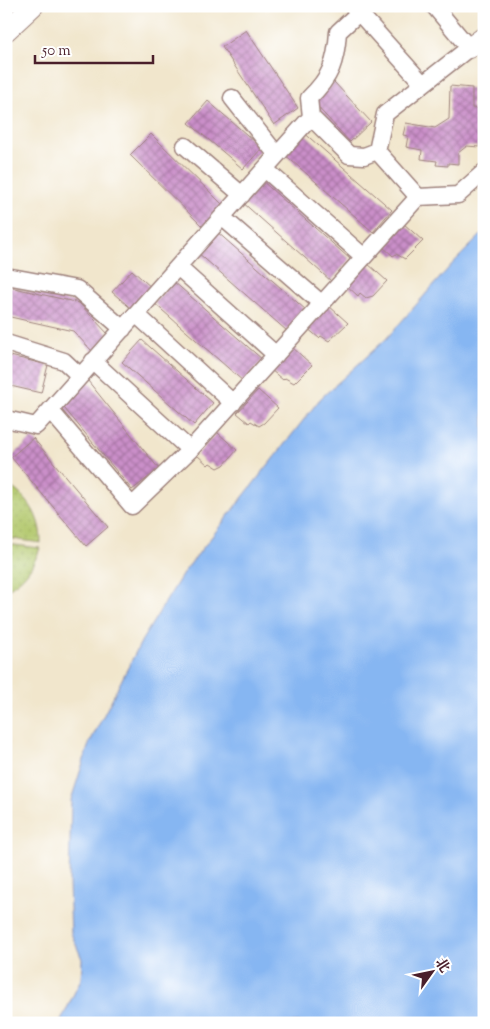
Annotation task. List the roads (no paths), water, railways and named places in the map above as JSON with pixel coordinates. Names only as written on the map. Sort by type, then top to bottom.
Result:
[{"type":"street","points":[[6,31],[34,6]]},
{"type":"street","points":[[377,151],[385,114],[476,43],[434,6]]},
{"type":"street","points":[[377,151],[356,158],[349,155],[311,117],[309,98],[318,89],[336,59],[338,32],[359,9],[423,84]]},
{"type":"street","points":[[232,98],[277,155]]},
{"type":"street","points":[[6,420],[36,426],[311,117]]},
{"type":"street","points":[[185,146],[242,195]]},
{"type":"street","points":[[377,151],[418,197]]},
{"type":"street","points":[[265,169],[364,256]]},
{"type":"street","points":[[50,410],[132,506],[190,450],[418,197],[458,195],[484,172]]},
{"type":"street","points":[[222,217],[322,304]]},
{"type":"street","points":[[178,267],[276,355]]},
{"type":"street","points":[[6,276],[77,289],[123,329]]},
{"type":"street","points":[[136,314],[233,403]]},
{"type":"street","points":[[6,343],[64,361],[80,376]]},
{"type":"street","points":[[94,362],[190,450]]},
{"type":"water","points":[[484,232],[484,1023],[60,1023],[81,979],[82,959],[71,933],[69,883],[71,800],[89,744],[142,640],[184,572],[320,399],[386,339],[453,263]]}]
